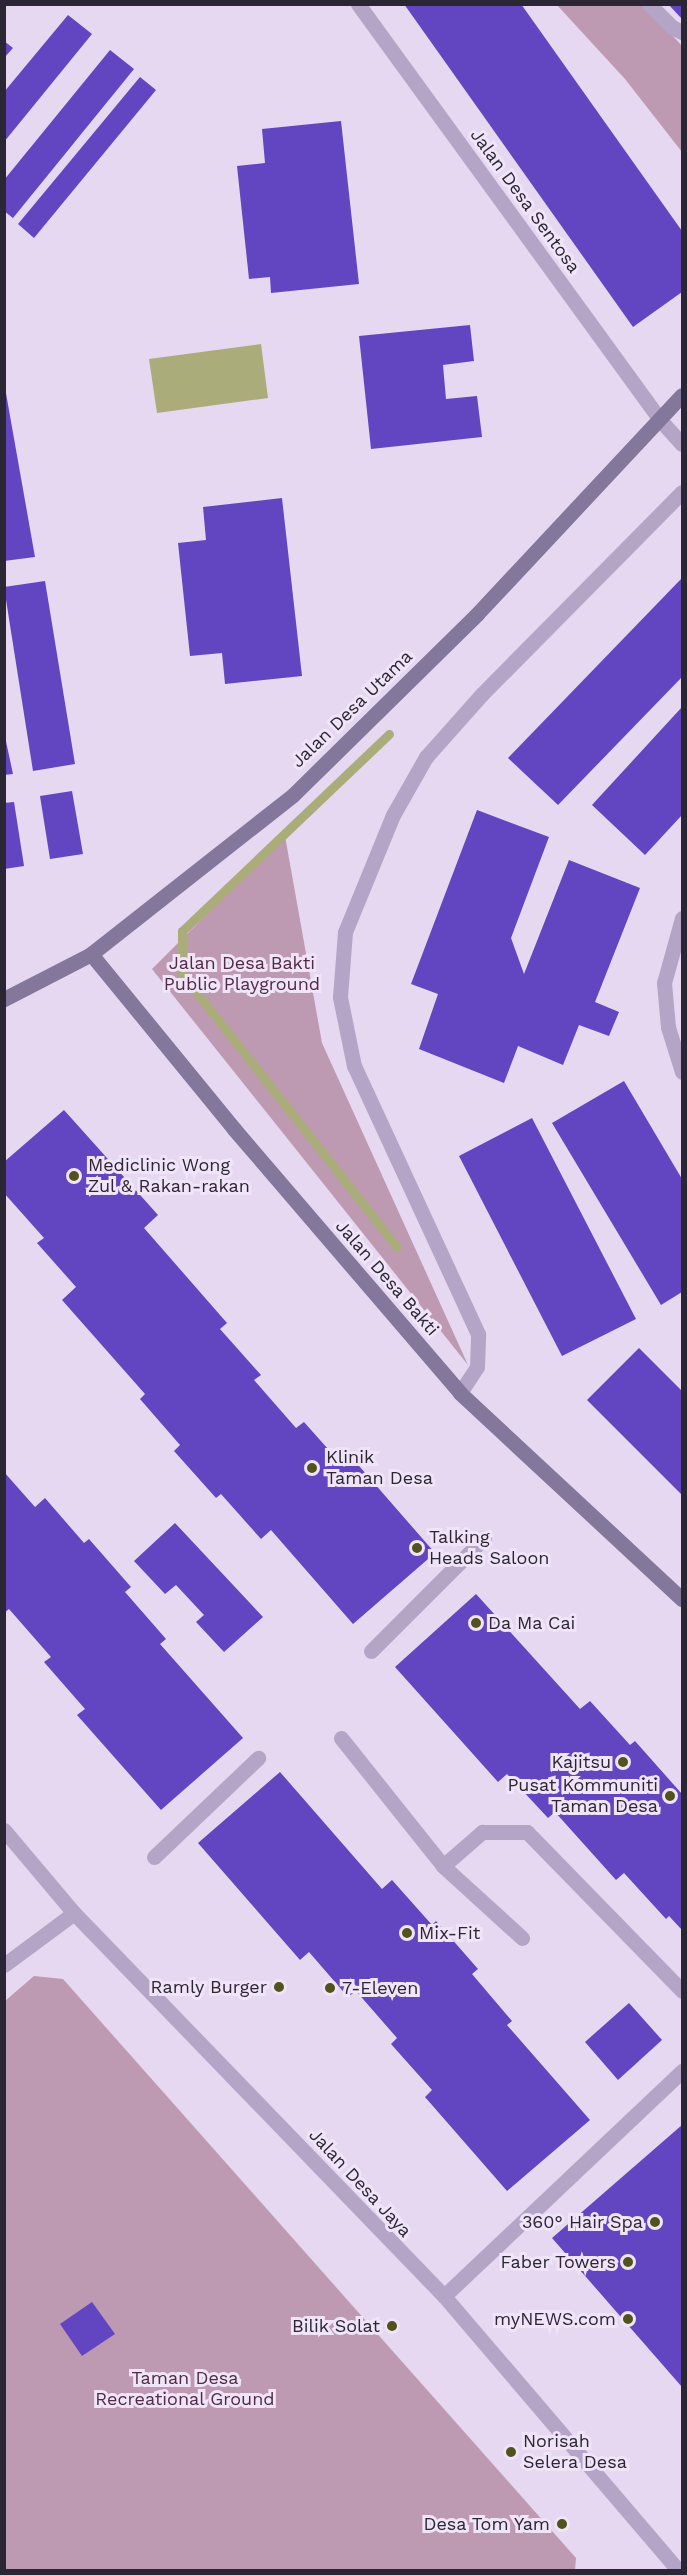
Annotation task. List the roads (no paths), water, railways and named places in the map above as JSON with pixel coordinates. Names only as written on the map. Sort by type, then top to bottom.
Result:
[{"type":"street","name":"Jalan Desa Sentosa","points":[[358,4],[660,421],[682,444]]},
{"type":"street","points":[[649,4],[672,27],[682,32]]},
{"type":"street","name":"Jalan Desa Utama","points":[[4,999],[91,954],[293,795],[477,614],[682,395]]},
{"type":"street","points":[[460,1393],[477,1368],[478,1334],[354,1066],[340,997],[345,932],[393,815],[426,757],[482,694],[682,492]]},
{"type":"street","points":[[682,918],[664,983],[668,1027],[682,1072]]},
{"type":"street","name":"Jalan Desa Bakti","points":[[91,954],[234,1130],[460,1393],[682,1599]]},
{"type":"street","points":[[371,1651],[484,1538]]},
{"type":"street","points":[[341,1738],[443,1866],[522,1938]]},
{"type":"street","points":[[154,1857],[258,1758]]},
{"type":"street","name":"Jalan Desa Jaya","points":[[4,1830],[74,1913],[444,2296],[681,2570]]},
{"type":"street","points":[[443,1866],[482,1832],[527,1833],[682,1991]]},
{"type":"street","points":[[4,1965],[74,1913]]},
{"type":"street","points":[[444,2296],[682,2071]]},
{"type":"waterway","points":[[389,734],[182,931],[182,974],[397,1247]]},
{"type":"place","name":"Mediclinic Wong Zul & Rakan-rakan","points":[[74,1176]]},
{"type":"place","name":"Klinik Taman Desa","points":[[312,1468]]},
{"type":"place","name":"Talking Heads Saloon","points":[[417,1548]]},
{"type":"place","name":"Da Ma Cai","points":[[476,1623]]},
{"type":"place","name":"Kajitsu","points":[[623,1762]]},
{"type":"place","name":"Pusat Kommuniti Taman Desa","points":[[670,1796]]},
{"type":"place","name":"Mix-Fit","points":[[407,1933]]},
{"type":"place","name":"Ramly Burger","points":[[279,1987]]},
{"type":"place","name":"7-Eleven","points":[[330,1988]]},
{"type":"place","name":"360° Hair Spa","points":[[655,2222]]},
{"type":"place","name":"Faber Towers","points":[[628,2262]]},
{"type":"place","name":"myNEWS.com","points":[[628,2319]]},
{"type":"place","name":"Bilik Solat","points":[[392,2326]]},
{"type":"place","name":"Norisah Selera Desa","points":[[511,2452]]},
{"type":"place","name":"Desa Tom Yam","points":[[562,2524]]},
{"type":"park label","name":"Jalan Desa Bakti Public Playground","points":[[242,974]]},
{"type":"park label","name":"Taman Desa Recreational Ground","points":[[185,2389]]}]
